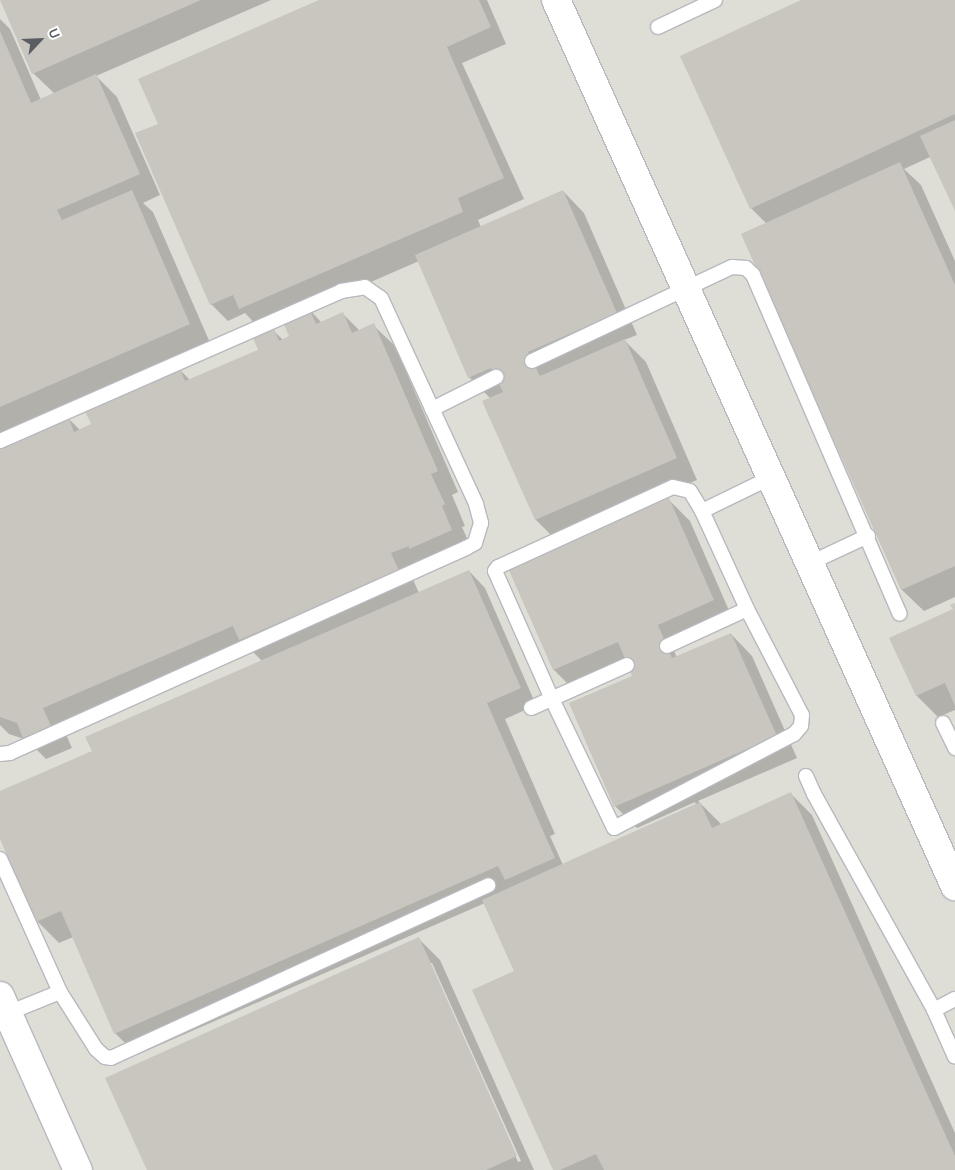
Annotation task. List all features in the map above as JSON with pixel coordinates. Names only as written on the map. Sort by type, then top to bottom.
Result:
[{"type":"street","points":[[556,0],[955,886]]},
{"type":"street","points":[[4,1004],[78,1170]]},
{"type":"lane","points":[[658,27],[715,0]]},
{"type":"lane","points":[[532,361],[732,267],[746,268],[753,275],[868,536],[900,614]]},
{"type":"lane","points":[[0,441],[341,290],[365,287],[381,298],[476,504],[481,524],[475,543],[10,753],[0,754]]},
{"type":"lane","points":[[432,409],[496,377]]},
{"type":"lane","points":[[702,511],[770,478]]},
{"type":"lane","points":[[673,487],[690,491],[702,511],[747,609],[802,715],[801,726],[794,734],[614,828],[552,699],[495,570],[673,487]]},
{"type":"lane","points":[[810,563],[868,536]]},
{"type":"lane","points":[[667,646],[747,609]]},
{"type":"lane","points":[[531,708],[627,665]]},
{"type":"lane","points":[[943,723],[955,748]]},
{"type":"lane","points":[[806,776],[814,794],[934,1010],[955,1057]]},
{"type":"lane","points":[[0,859],[60,992],[96,1049],[105,1057],[111,1058],[488,884]]},
{"type":"lane","points":[[4,1004],[60,992]]},
{"type":"lane","points":[[934,1010],[955,999]]},
{"type":"shaded area","points":[[0,0],[955,0],[955,1170],[0,1170]]},
{"type":"building","points":[[0,0],[201,0],[32,74]]},
{"type":"building","points":[[319,0],[479,0],[491,27],[447,47],[504,178],[458,198],[463,212],[239,309],[233,295],[210,305],[135,133],[158,124],[138,79]]},
{"type":"building","points":[[801,0],[955,0],[955,114],[750,209],[680,56]]},
{"type":"building","points":[[0,31],[31,103],[96,74],[140,174],[57,210],[62,220],[132,190],[190,324],[0,407]]},
{"type":"building","points":[[955,120],[955,211],[920,136]]},
{"type":"building","points":[[900,162],[955,285],[955,566],[901,590],[741,234]]},
{"type":"building","points":[[563,190],[617,313],[528,352],[540,376],[625,339],[677,458],[535,520],[482,401],[503,392],[491,368],[468,378],[415,255]]},
{"type":"building","points":[[309,308],[316,324],[343,312],[352,333],[374,323],[438,471],[431,474],[445,504],[442,506],[452,530],[409,549],[409,546],[391,553],[399,571],[239,640],[233,626],[43,708],[51,726],[23,738],[17,723],[0,717],[0,445],[68,416],[74,432],[91,424],[84,409],[179,367],[185,381],[258,350],[253,338],[274,329],[279,341],[289,336],[282,320]]},
{"type":"building","points":[[669,498],[714,600],[658,625],[672,658],[731,633],[777,736],[614,807],[569,703],[632,676],[618,642],[553,670],[508,568]]},
{"type":"building","points":[[469,570],[521,688],[487,703],[555,858],[505,880],[498,866],[114,1034],[61,911],[36,922],[0,839],[0,791],[92,751],[85,737]]},
{"type":"building","points":[[955,603],[955,706],[945,683],[916,696],[889,638],[953,609],[950,605]]},
{"type":"building","points":[[791,792],[955,1156],[955,1170],[604,1170],[596,1154],[560,1170],[553,1170],[472,990],[514,971],[482,900],[700,802],[712,828]]},
{"type":"building","points":[[419,937],[517,1156],[486,1170],[147,1170],[105,1078]]}]
